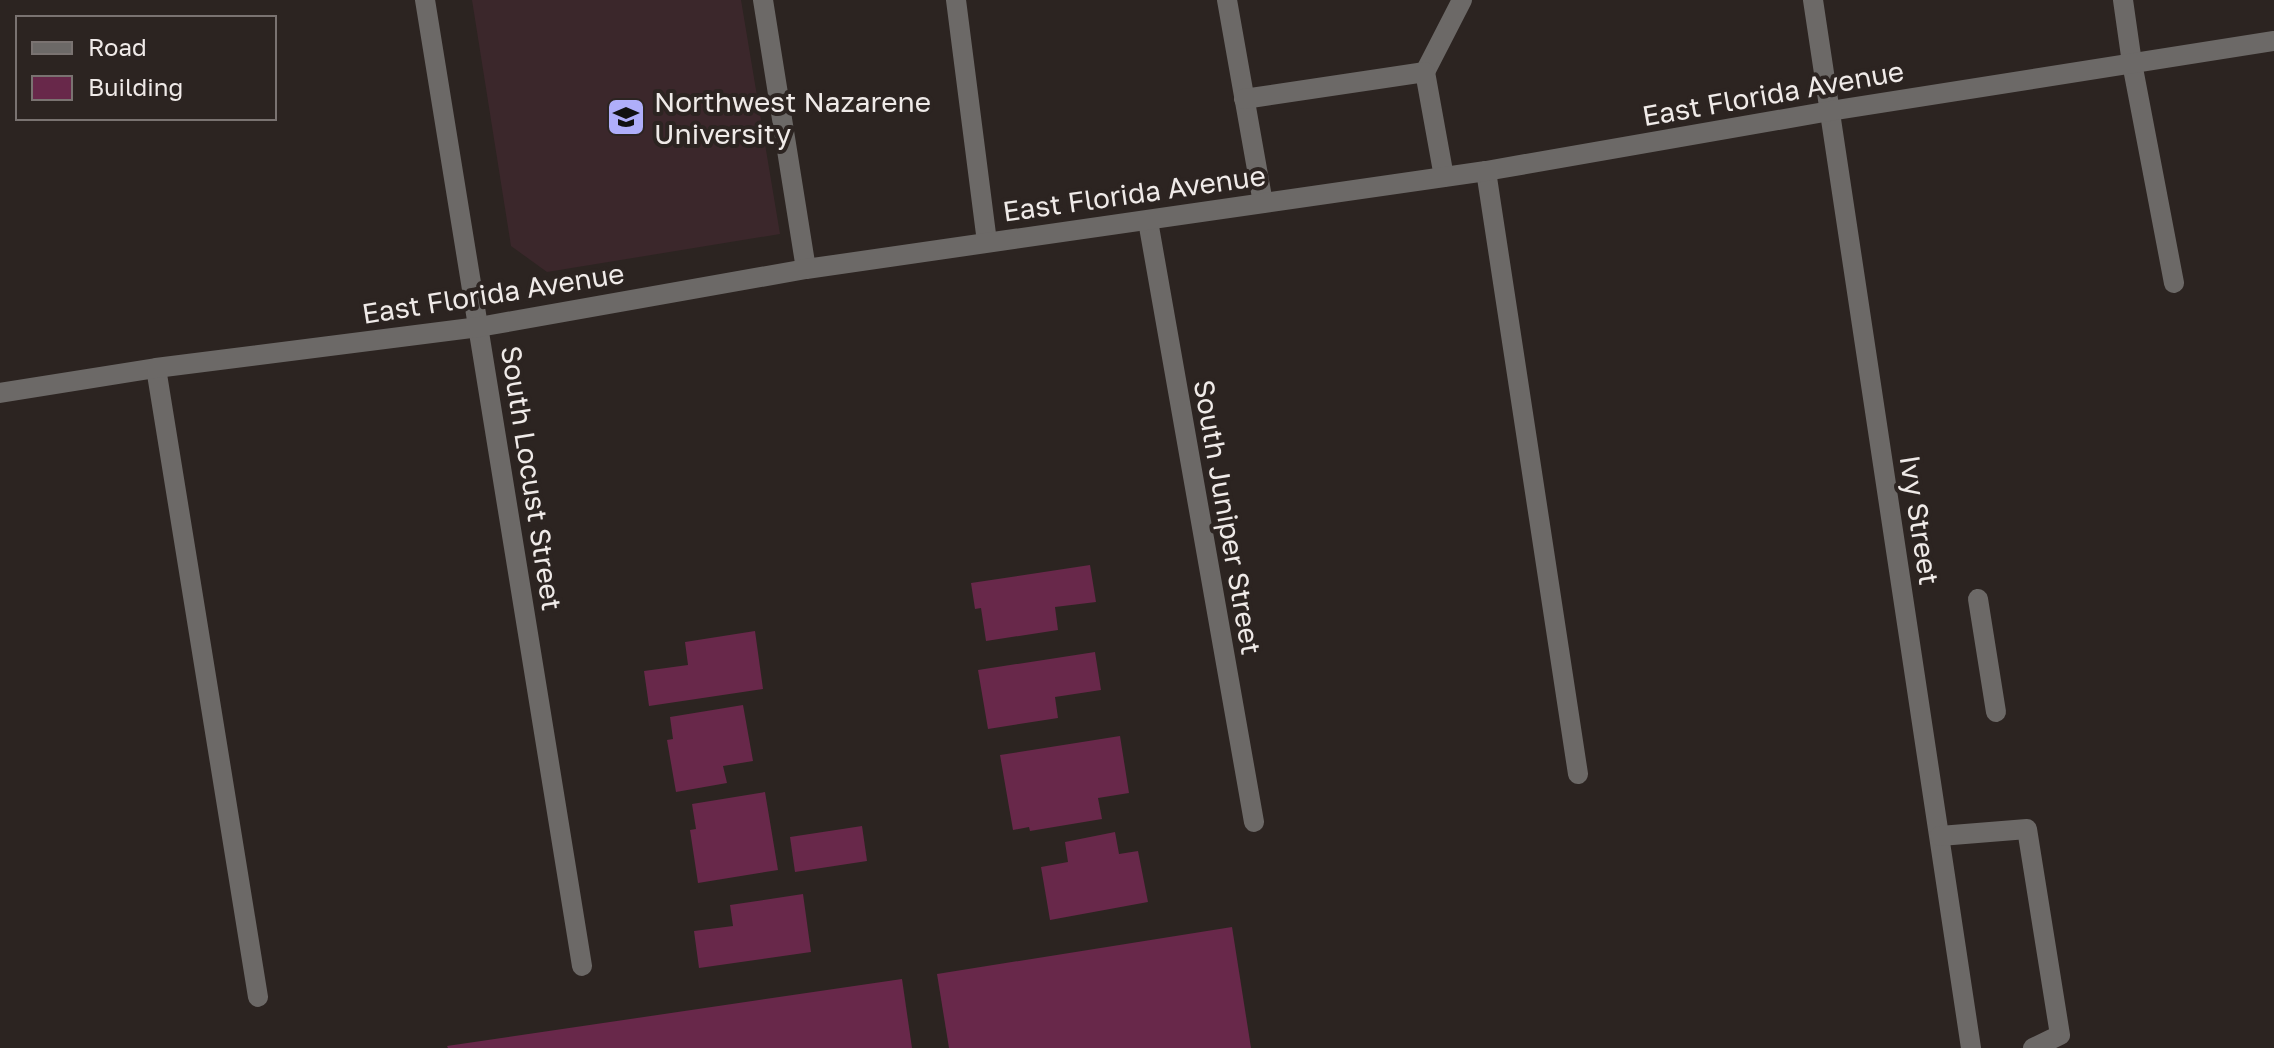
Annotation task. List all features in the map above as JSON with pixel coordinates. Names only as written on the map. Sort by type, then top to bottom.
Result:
[{"type":"street","name":"South Locust Street","points":[[425,0],[582,966]]},
{"type":"street","points":[[763,0],[806,269]]},
{"type":"street","points":[[956,0],[987,242]]},
{"type":"street","points":[[1227,0],[1263,203]]},
{"type":"street","points":[[1444,177],[1425,72],[1462,0]]},
{"type":"street","name":"Ivy Street","points":[[1813,0],[1971,1048]]},
{"type":"street","points":[[2123,0],[2174,283]]},
{"type":"street","name":"East Florida Avenue","points":[[0,393],[156,368],[479,327],[806,269],[1486,171],[1830,111],[2274,41]]},
{"type":"street","points":[[1244,99],[1425,72]]},
{"type":"street","points":[[1486,171],[1578,774]]},
{"type":"street","name":"South Juniper Street","points":[[1148,221],[1254,822]]},
{"type":"street","points":[[156,368],[258,997]]},
{"type":"street","points":[[1978,599],[1996,712]]},
{"type":"street","points":[[1940,836],[2027,829],[2060,1035],[2033,1048]]},
{"type":"shaded area","name":"Northwest Nazarene University","points":[[472,0],[741,0],[780,234],[547,272],[511,246]]},
{"type":"building","points":[[1090,565],[1096,602],[1055,607],[1058,630],[986,641],[981,608],[975,609],[971,583]]},
{"type":"building","points":[[755,631],[763,689],[649,706],[644,671],[688,665],[685,642]]},
{"type":"building","points":[[1095,652],[1101,690],[1055,697],[1058,718],[988,729],[978,670]]},
{"type":"building","points":[[743,705],[753,761],[723,766],[727,783],[676,792],[667,740],[673,739],[670,717]]},
{"type":"building","points":[[1120,736],[1129,793],[1098,798],[1102,819],[1030,831],[1029,827],[1013,830],[1000,755]]},
{"type":"building","points":[[765,792],[778,870],[698,883],[690,830],[696,829],[692,804]]},
{"type":"building","points":[[862,826],[867,861],[795,872],[790,837]]},
{"type":"building","points":[[1115,832],[1119,854],[1138,851],[1148,902],[1050,920],[1041,867],[1068,862],[1065,842]]},
{"type":"building","points":[[803,894],[811,952],[699,968],[694,931],[733,926],[730,905]]},
{"type":"building","points":[[1232,927],[1251,1048],[949,1048],[937,974]]},
{"type":"building","points":[[902,979],[912,1048],[447,1046]]},
{"type":"place","name":"Northwest Nazarene University","points":[[626,117]]}]
